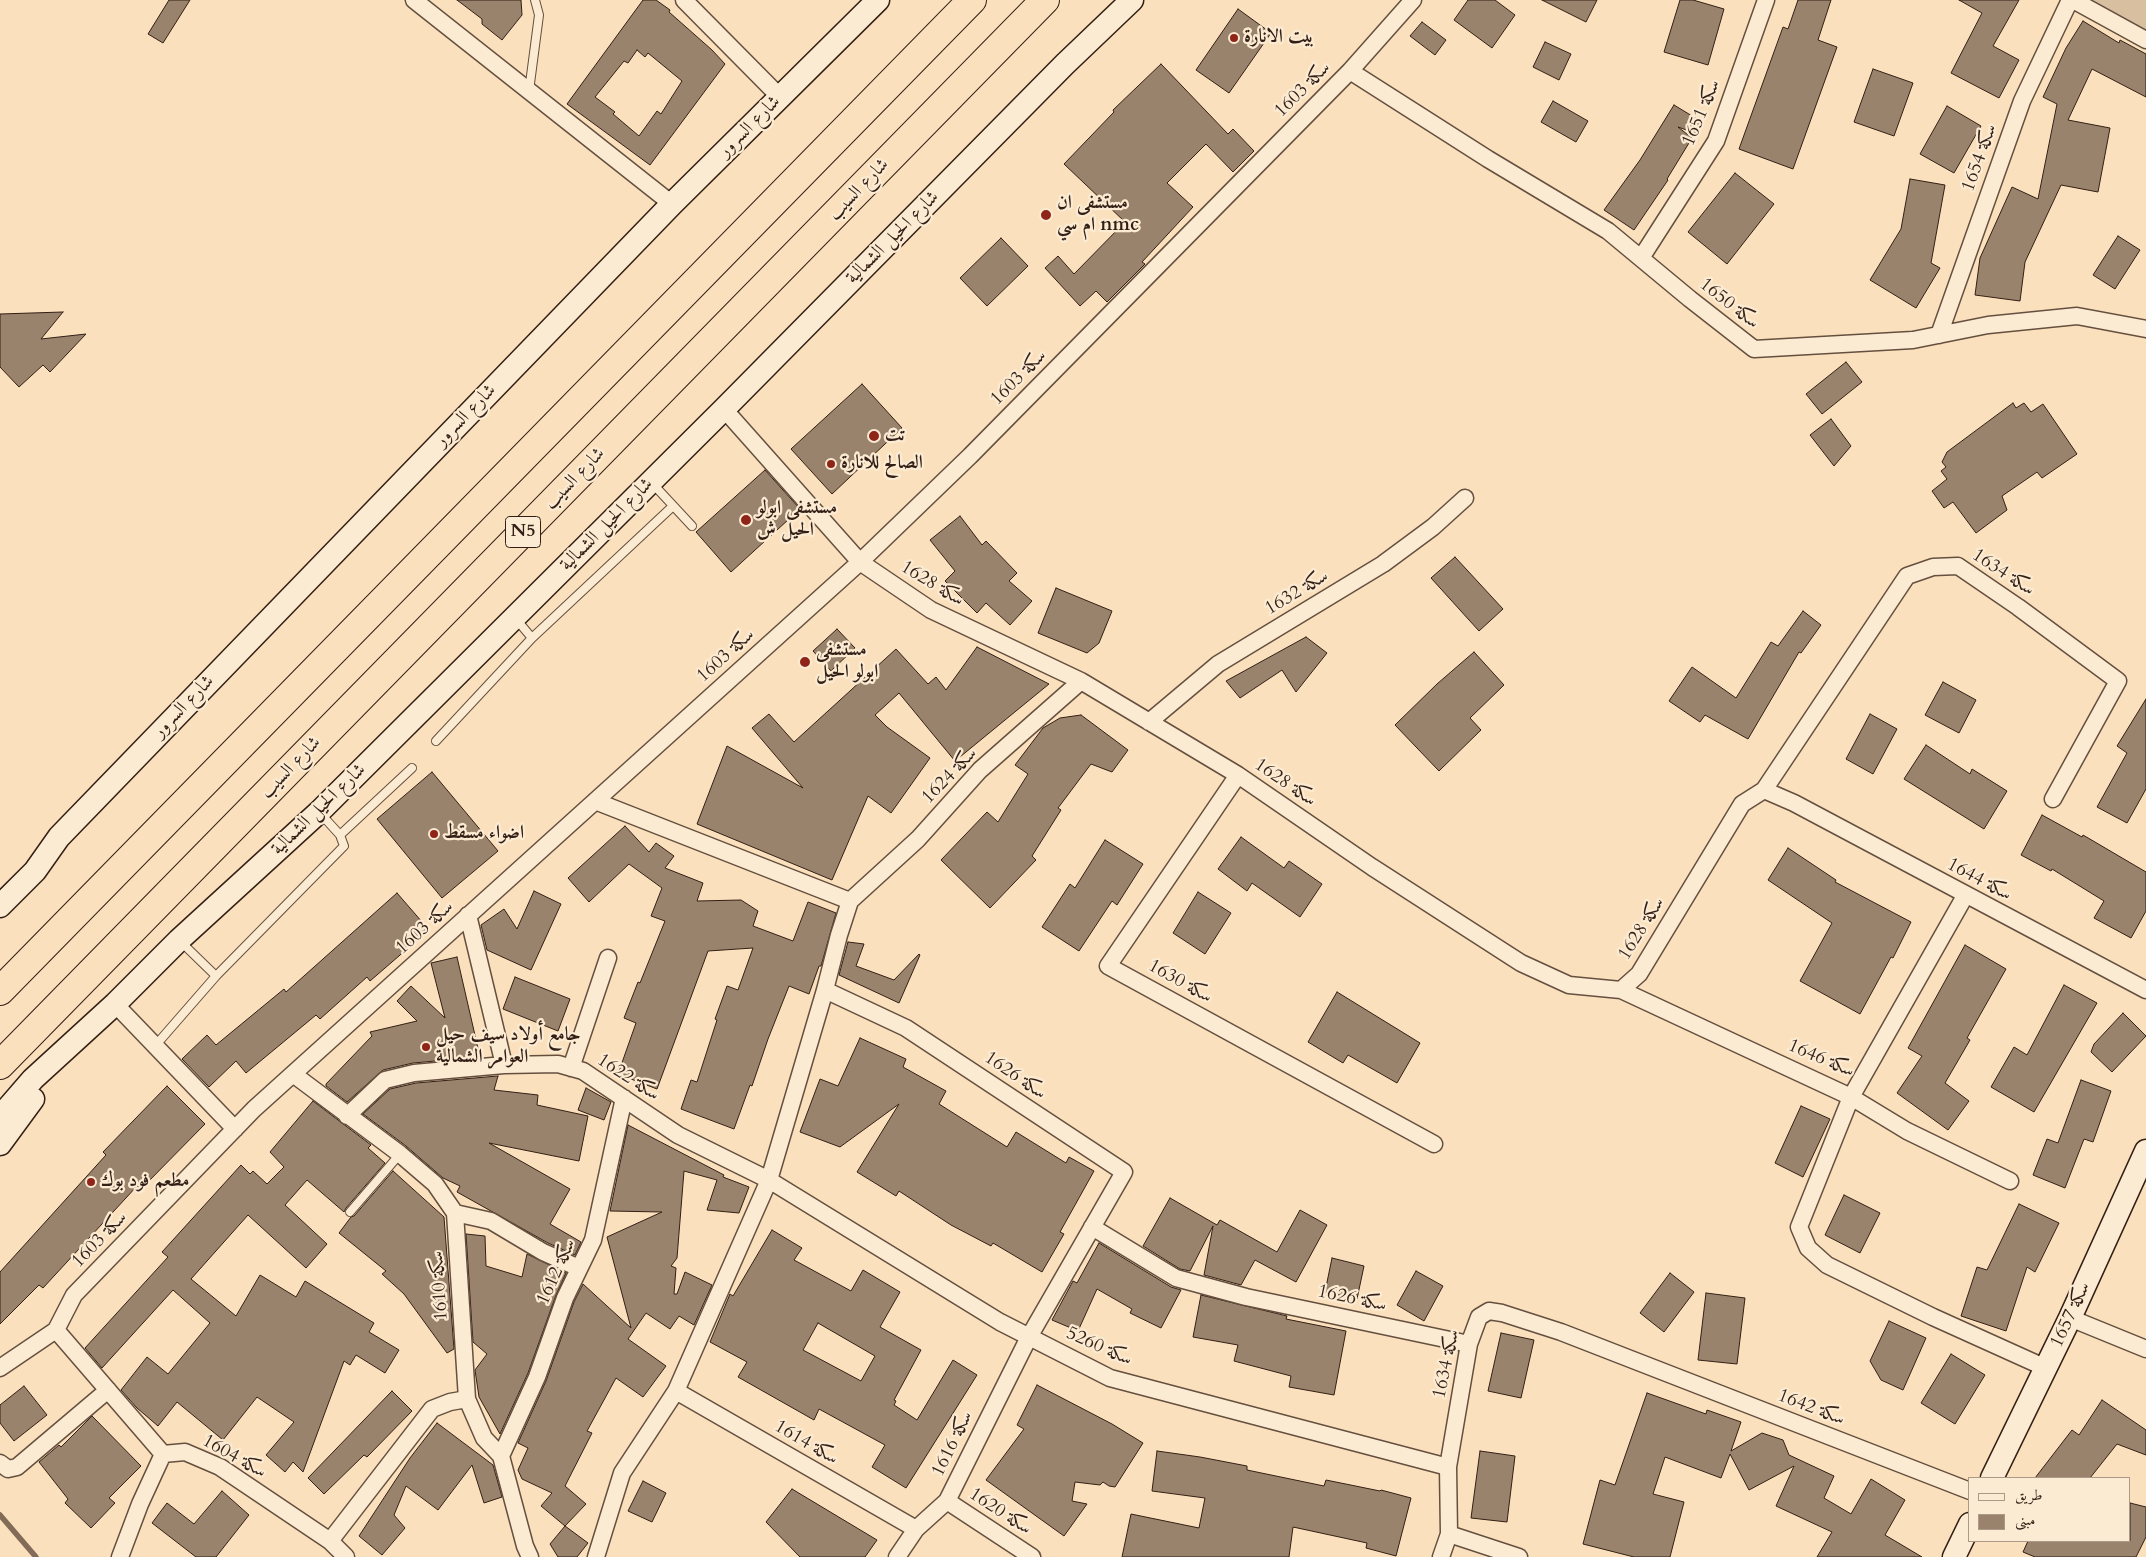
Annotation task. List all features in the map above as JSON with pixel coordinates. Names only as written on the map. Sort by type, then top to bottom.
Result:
[{"type":"highway","points":[[0,991],[972,0]]},
{"type":"highway","name":"شارع السيب","points":[[0,1065],[1045,0]]},
{"type":"street","points":[[414,0],[672,204]]},
{"type":"street","points":[[684,0],[780,97]]},
{"type":"street","name":"شارع السرور","points":[[0,885],[25,862],[59,836],[672,204],[878,0]]},
{"type":"street","name":"شارع الحيل الشمالية","points":[[0,1117],[33,1080],[75,1042],[179,940],[319,812],[724,409],[1058,71],[1132,0]]},
{"type":"street","name":"سكة 1603","points":[[56,1330],[74,1295],[235,1128],[860,562],[970,456],[1350,71],[1413,0]]},
{"type":"street","name":"سكة 1651","points":[[1641,258],[1716,141],[1766,0]]},
{"type":"street","points":[[2072,0],[2146,40]]},
{"type":"street","name":"سكة 1654","points":[[1939,335],[2022,101],[2072,0]]},
{"type":"street","name":"سكة 1650","points":[[1350,71],[1488,159],[1608,231],[1754,349],[1913,340],[1988,325],[2077,316],[2146,329]]},
{"type":"street","name":"سكة 1628","points":[[724,409],[860,562],[931,610],[1082,681],[1238,775],[1372,867],[1520,963],[1568,985],[1621,990],[1640,974],[1742,804],[1764,790]]},
{"type":"street","name":"سكة 1632","points":[[1149,722],[1218,664],[1383,564],[1433,527],[1465,498]]},
{"type":"street","name":"سكة 1634","points":[[1764,790],[1907,576],[1933,566],[1958,566],[2018,606],[2118,681],[2053,799]]},
{"type":"street","name":"سكة 1624","points":[[769,1180],[850,901],[918,839],[980,770],[1082,681]]},
{"type":"street","name":"سكة 1630","points":[[1238,775],[1108,966],[1434,1144]]},
{"type":"street","name":"سكة 1644","points":[[1764,790],[1794,803],[1965,896],[2146,990]]},
{"type":"street","points":[[595,801],[850,901]]},
{"type":"street","name":"شارع السرور","points":[[0,906],[35,871],[59,836]]},
{"type":"street","name":"سكة 1646","points":[[1621,990],[1851,1097],[1965,896]]},
{"type":"street","points":[[468,916],[504,1065]]},
{"type":"street","points":[[571,1068],[608,958]]},
{"type":"street","name":"سكة 1626","points":[[825,990],[906,1028],[1124,1172],[1029,1337]]},
{"type":"street","points":[[114,1004],[235,1128]]},
{"type":"street","name":"شارع الحيل الشمالية","points":[[0,1144],[75,1042]]},
{"type":"street","name":"سكة 1622","points":[[347,1116],[384,1080],[414,1073],[504,1065],[558,1064],[583,1071],[678,1135],[769,1180]]},
{"type":"street","points":[[293,1074],[400,1154],[435,1184],[455,1213],[491,1221],[543,1252],[579,1268]]},
{"type":"street","points":[[2010,1181],[1907,1131],[1851,1097],[1799,1227],[1808,1248],[1827,1265],[1933,1317],[2046,1368]]},
{"type":"street","name":"سكة 1612","points":[[501,1456],[537,1377],[565,1298],[593,1240],[624,1098]]},
{"type":"street","name":"سكة 1657","points":[[1992,1477],[2070,1318],[2146,1151]]},
{"type":"street","points":[[596,1557],[622,1473],[676,1391],[769,1180]]},
{"type":"street","name":"سكة 5260","points":[[769,1180],[1000,1322],[1110,1378],[1448,1467]]},
{"type":"street","name":"سكة 1610","points":[[455,1213],[468,1399],[484,1438],[501,1456],[523,1553]]},
{"type":"street","name":"سكة 1626","points":[[1092,1227],[1176,1278],[1246,1297],[1469,1344]]},
{"type":"street","name":"سكة 1634","points":[[1441,1557],[1449,1534],[1448,1467],[1469,1344],[1479,1317],[1490,1311],[1502,1314],[1561,1332],[1638,1363]]},
{"type":"street","points":[[2070,1318],[2146,1349]]},
{"type":"street","points":[[0,1368],[56,1330],[163,1454],[140,1504],[121,1557]]},
{"type":"street","name":"سكة 1616","points":[[897,1557],[916,1529],[947,1501],[1029,1337]]},
{"type":"street","name":"سكة 1642","points":[[1638,1363],[1968,1490]]},
{"type":"street","points":[[0,1463],[8,1469],[17,1467],[108,1390]]},
{"type":"street","name":"سكة 1614","points":[[676,1391],[916,1529]]},
{"type":"street","points":[[330,1541],[432,1409],[450,1402],[468,1399]]},
{"type":"street","name":"سكة 1604","points":[[163,1454],[185,1452],[220,1468],[330,1541],[346,1557]]},
{"type":"street","name":"سكة 1620","points":[[947,1501],[1032,1557]]},
{"type":"street","points":[[1954,1557],[1968,1528]]},
{"type":"street","points":[[1449,1534],[1519,1557]]},
{"type":"lane","points":[[529,91],[539,15],[535,0]]},
{"type":"lane","points":[[651,482],[692,526]]},
{"type":"lane","points":[[436,741],[532,638],[674,506]]},
{"type":"lane","points":[[515,617],[532,638]]},
{"type":"lane","points":[[340,835],[412,768]]},
{"type":"lane","points":[[155,1046],[216,976],[344,846],[340,835],[319,812]]},
{"type":"lane","points":[[179,940],[216,976]]},
{"type":"lane","points":[[350,1212],[400,1154]]},
{"type":"shaded area","points":[[2081,0],[2146,0],[2146,36]]},
{"type":"building","points":[[169,0],[190,0],[163,43],[148,34]]},
{"type":"building","points":[[457,0],[521,0],[522,15],[502,40],[482,24],[482,19]]},
{"type":"building","points":[[643,0],[656,0],[670,10],[669,12],[725,64],[650,165],[567,104]],"holes":[[[637,50],[645,57],[648,53],[682,81],[661,114],[657,111],[639,136],[613,114],[615,112],[595,97],[624,61],[628,63]]]},
{"type":"building","points":[[1468,0],[1495,0],[1515,15],[1492,48],[1454,20]]},
{"type":"building","points":[[1542,0],[1597,0],[1586,22]]},
{"type":"building","points":[[1680,0],[1693,0],[1724,9],[1708,65],[1664,52]]},
{"type":"building","points":[[1798,0],[1831,0],[1818,40],[1837,47],[1793,169],[1739,149],[1783,27],[1788,29]]},
{"type":"building","points":[[1959,0],[2019,0],[1993,46],[2019,60],[1999,98],[1951,73],[1982,13]]},
{"type":"building","points":[[1238,9],[1271,33],[1229,93],[1196,70]]},
{"type":"building","points":[[2083,21],[2119,43],[2120,40],[2146,54],[2146,97],[2092,69],[2068,120],[2110,128],[2098,192],[2061,185],[2025,262],[2020,301],[1975,295],[1980,258],[2012,187],[2038,199],[2057,104],[2043,97],[2066,48]]},
{"type":"building","points":[[1422,22],[1446,40],[1435,55],[1410,36]]},
{"type":"building","points":[[1545,42],[1571,54],[1559,80],[1533,67]]},
{"type":"building","points":[[1161,64],[1228,134],[1233,129],[1254,151],[1233,172],[1206,144],[1167,183],[1193,207],[1142,262],[1145,264],[1107,302],[1096,291],[1080,306],[1045,268],[1058,256],[1074,274],[1125,222],[1064,164],[1114,112],[1113,110]]},
{"type":"building","points":[[1873,69],[1913,83],[1894,136],[1854,122]]},
{"type":"building","points":[[1553,101],[1588,121],[1576,142],[1541,122]]},
{"type":"building","points":[[1674,105],[1702,122],[1695,133],[1678,127],[1692,138],[1668,180],[1634,230],[1604,210],[1640,160]]},
{"type":"building","points":[[1947,106],[1981,126],[1954,173],[1920,154]]},
{"type":"building","points":[[1735,173],[1774,204],[1727,264],[1688,232]]},
{"type":"building","points":[[1910,179],[1945,185],[1931,263],[1940,268],[1916,308],[1870,280],[1901,229]]},
{"type":"building","points":[[2118,236],[2140,250],[2115,289],[2093,275]]},
{"type":"building","points":[[1001,238],[1028,266],[987,306],[960,278]]},
{"type":"building","points":[[63,312],[41,339],[86,334],[50,372],[43,365],[19,387],[0,367],[0,314]]},
{"type":"building","points":[[1846,362],[1862,382],[1822,414],[1806,394]]},
{"type":"building","points":[[862,384],[902,428],[832,494],[791,449]]},
{"type":"building","points":[[2013,403],[2016,408],[2024,403],[2031,412],[2043,404],[2077,454],[2042,478],[2037,472],[2002,496],[2007,510],[1976,533],[1953,502],[1944,508],[1932,491],[1947,479],[1941,471],[1946,467],[1942,462],[1947,452]]},
{"type":"building","points":[[1831,419],[1851,446],[1834,466],[1810,435]]},
{"type":"building","points":[[765,470],[800,509],[731,572],[696,532]]},
{"type":"building","points":[[960,516],[982,545],[986,541],[1017,573],[1009,581],[1032,601],[1010,625],[986,603],[977,613],[945,581],[955,571],[930,540]]},
{"type":"building","points":[[1455,557],[1503,609],[1479,631],[1431,578]]},
{"type":"building","points":[[1056,588],[1112,611],[1099,643],[1087,653],[1038,633]]},
{"type":"building","points":[[1803,611],[1821,625],[1801,653],[1799,652],[1748,739],[1705,715],[1700,722],[1669,701],[1692,667],[1736,698],[1771,642],[1778,646]]},
{"type":"building","points":[[837,629],[855,648],[831,671],[813,651]]},
{"type":"building","points":[[1306,637],[1327,653],[1296,692],[1282,670],[1240,698],[1226,681]]},
{"type":"building","points":[[977,647],[1049,684],[955,761],[899,693],[875,715],[887,727],[930,758],[891,813],[868,796],[832,880],[697,824],[727,746],[803,788],[752,728],[769,714],[794,742],[896,649],[928,684],[936,677],[946,690]]},
{"type":"building","points":[[1474,652],[1504,685],[1470,718],[1481,730],[1439,771],[1395,725],[1437,684]]},
{"type":"building","points":[[1943,682],[1976,700],[1959,733],[1925,715]]},
{"type":"building","points":[[2146,699],[2146,789],[2127,823],[2097,807],[2127,753],[2117,746]]},
{"type":"building","points":[[1870,714],[1897,729],[1873,774],[1846,759]]},
{"type":"building","points":[[1081,715],[1128,750],[1112,772],[1091,764],[1058,808],[1061,810],[1032,856],[1036,860],[990,908],[941,860],[987,812],[998,822],[1028,774],[1015,765],[1043,728],[1060,718]]},
{"type":"building","points":[[1926,745],[1970,774],[1972,769],[2007,791],[1984,829],[1904,779]]},
{"type":"building","points":[[432,772],[498,851],[442,898],[377,819]]},
{"type":"building","points":[[2042,815],[2082,837],[2083,835],[2146,872],[2146,911],[2131,938],[2094,918],[2104,901],[2052,869],[2051,871],[2021,855]]},
{"type":"building","points":[[625,826],[649,852],[656,843],[674,856],[665,868],[703,883],[697,901],[741,900],[758,911],[753,926],[793,941],[808,902],[836,913],[821,966],[819,966],[809,994],[789,986],[734,1129],[681,1109],[691,1080],[697,1082],[717,1020],[715,1019],[727,986],[738,990],[753,948],[708,951],[657,1089],[618,1074],[636,1023],[624,1018],[665,921],[651,916],[662,888],[629,864],[589,902],[568,878]]},
{"type":"building","points":[[1241,837],[1284,868],[1289,861],[1322,884],[1300,917],[1252,883],[1247,891],[1218,869]]},
{"type":"building","points":[[1105,840],[1143,864],[1117,905],[1112,901],[1079,951],[1042,927],[1070,884],[1075,888]]},
{"type":"building","points":[[1788,848],[1836,880],[1835,882],[1911,922],[1893,958],[1891,957],[1860,1014],[1800,981],[1832,923],[1768,880]]},
{"type":"building","points":[[534,891],[561,904],[531,970],[487,950],[481,925],[504,909],[517,929]]},
{"type":"building","points":[[1198,892],[1231,913],[1205,954],[1173,933]]},
{"type":"building","points":[[397,893],[429,930],[370,981],[367,977],[320,1019],[316,1015],[246,1073],[236,1061],[209,1087],[182,1059],[207,1035],[216,1045],[284,989],[286,992]]},
{"type":"building","points":[[848,942],[864,944],[856,966],[894,980],[920,955],[899,1003],[839,975]]},
{"type":"building","points":[[1965,945],[2006,969],[1967,1038],[1970,1040],[1945,1083],[1969,1101],[1948,1130],[1897,1093],[1922,1056],[1908,1048]]},
{"type":"building","points":[[457,957],[480,1057],[413,1063],[383,1070],[347,1102],[326,1086],[372,1036],[370,1032],[417,1021],[397,1001],[411,986],[445,1018],[431,963]]},
{"type":"building","points":[[515,977],[570,999],[558,1031],[503,1009]]},
{"type":"building","points":[[2064,985],[2097,1003],[2034,1112],[1991,1087],[2014,1047],[2027,1055]]},
{"type":"building","points":[[1337,992],[1420,1043],[1397,1083],[1348,1055],[1343,1063],[1308,1042]]},
{"type":"building","points":[[2123,1013],[2146,1036],[2112,1072],[2091,1052],[2094,1044]]},
{"type":"building","points":[[860,1038],[906,1059],[903,1067],[946,1091],[939,1104],[1007,1147],[1016,1132],[1066,1163],[1069,1157],[1094,1171],[1060,1232],[1064,1234],[1042,1272],[993,1243],[991,1246],[951,1225],[899,1191],[896,1196],[857,1172],[899,1104],[840,1147],[800,1132],[820,1079],[838,1086]]},
{"type":"building","points":[[498,1076],[494,1090],[538,1095],[537,1105],[588,1116],[579,1161],[489,1143],[570,1189],[550,1224],[581,1242],[575,1255],[548,1243],[457,1192],[460,1186],[443,1178],[406,1146],[363,1114],[390,1089],[416,1083]]},
{"type":"building","points":[[2081,1080],[2111,1091],[2093,1142],[2084,1139],[2065,1188],[2033,1175],[2047,1139],[2058,1143]]},
{"type":"building","points":[[167,1086],[205,1124],[141,1189],[137,1186],[43,1288],[39,1285],[0,1324],[0,1272],[106,1155],[103,1152]]},
{"type":"building","points":[[586,1088],[611,1102],[604,1120],[578,1110]]},
{"type":"building","points":[[313,1101],[371,1145],[368,1148],[385,1163],[344,1212],[307,1180],[285,1205],[327,1244],[306,1268],[248,1215],[191,1279],[236,1316],[260,1275],[296,1297],[305,1281],[374,1323],[369,1332],[399,1350],[385,1373],[356,1355],[350,1365],[344,1361],[303,1472],[293,1462],[285,1472],[266,1455],[294,1422],[257,1397],[223,1440],[177,1402],[158,1426],[137,1408],[121,1390],[147,1357],[168,1374],[210,1323],[173,1290],[102,1368],[85,1348],[168,1257],[162,1252],[241,1165],[250,1174],[253,1171],[267,1184],[284,1167],[270,1152]]},
{"type":"building","points":[[1801,1106],[1830,1119],[1803,1177],[1775,1163]]},
{"type":"building","points":[[628,1125],[724,1175],[723,1177],[749,1187],[739,1213],[707,1210],[717,1180],[684,1171],[677,1258],[671,1266],[676,1268],[674,1294],[677,1294],[685,1272],[712,1285],[694,1325],[679,1316],[670,1329],[646,1313],[628,1339],[666,1366],[643,1397],[616,1378],[587,1431],[592,1433],[565,1486],[586,1504],[565,1526],[541,1506],[552,1493],[522,1479],[518,1470],[528,1448],[518,1443],[546,1381],[574,1302],[583,1284],[631,1328],[607,1237],[662,1212],[610,1211]]},
{"type":"building","points":[[393,1171],[444,1217],[454,1349],[447,1353],[404,1294],[382,1274],[386,1271],[339,1233]]},
{"type":"building","points":[[1844,1195],[1880,1213],[1860,1253],[1825,1235]]},
{"type":"building","points":[[1170,1198],[1217,1225],[1220,1220],[1277,1252],[1300,1210],[1327,1225],[1296,1282],[1255,1260],[1241,1285],[1204,1275],[1213,1226],[1190,1271],[1180,1269],[1143,1246]]},
{"type":"building","points":[[2019,1204],[2059,1223],[2035,1272],[2027,1267],[2006,1331],[1961,1316],[1977,1267],[1987,1270]]},
{"type":"building","points":[[772,1230],[802,1248],[794,1260],[851,1291],[863,1270],[900,1292],[880,1327],[921,1350],[894,1400],[896,1401],[894,1405],[917,1420],[953,1360],[977,1375],[906,1488],[872,1467],[885,1445],[819,1409],[814,1420],[738,1377],[747,1362],[710,1342],[730,1294],[733,1296]],"holes":[[[818,1323],[875,1356],[861,1381],[803,1350]]]},
{"type":"building","points":[[466,1234],[485,1236],[486,1266],[522,1277],[527,1254],[566,1273],[556,1295],[528,1373],[500,1434],[479,1397],[475,1370],[487,1354],[473,1342]]},
{"type":"building","points":[[1099,1243],[1171,1287],[1181,1290],[1161,1328],[1130,1313],[1132,1309],[1097,1289],[1078,1331],[1052,1320],[1073,1281],[1077,1283]]},
{"type":"building","points":[[1332,1258],[1364,1266],[1357,1299],[1325,1292]]},
{"type":"building","points":[[1416,1271],[1443,1286],[1424,1321],[1397,1305]]},
{"type":"building","points":[[1670,1273],[1694,1292],[1664,1332],[1640,1313]]},
{"type":"building","points":[[1706,1293],[1745,1298],[1737,1364],[1698,1360]]},
{"type":"building","points":[[1201,1295],[1287,1316],[1286,1319],[1346,1331],[1334,1395],[1289,1387],[1291,1376],[1234,1361],[1238,1345],[1193,1337]]},
{"type":"building","points":[[1889,1321],[1926,1338],[1903,1390],[1881,1380],[1870,1361]]},
{"type":"building","points":[[1501,1333],[1534,1340],[1521,1398],[1488,1391]]},
{"type":"building","points":[[1951,1354],[1985,1375],[1955,1424],[1921,1403]]},
{"type":"building","points":[[1037,1385],[1112,1424],[1143,1443],[1115,1487],[1103,1482],[1100,1485],[1075,1482],[1072,1501],[1087,1504],[1064,1536],[986,1480],[1024,1429],[1017,1425]]},
{"type":"building","points":[[24,1386],[47,1415],[14,1441],[0,1423],[0,1405]]},
{"type":"building","points":[[392,1391],[412,1411],[367,1457],[364,1455],[324,1494],[308,1478]]},
{"type":"building","points":[[1647,1393],[1706,1414],[1707,1410],[1741,1422],[1731,1451],[1762,1433],[1783,1440],[1789,1455],[1834,1476],[1824,1498],[1851,1514],[1871,1479],[1905,1500],[1885,1535],[1922,1557],[1817,1557],[1832,1532],[1776,1506],[1794,1466],[1749,1490],[1730,1454],[1721,1478],[1665,1457],[1653,1494],[1684,1502],[1670,1557],[1634,1557],[1583,1544],[1600,1480],[1615,1485]]},
{"type":"building","points":[[2102,1400],[2146,1430],[2146,1455],[2117,1444],[2091,1477],[2036,1477],[2072,1430],[2079,1435]]},
{"type":"building","points":[[92,1416],[141,1466],[109,1498],[115,1503],[91,1528],[65,1503],[68,1499],[39,1462],[59,1445],[61,1447]]},
{"type":"building","points":[[437,1423],[493,1465],[502,1497],[484,1503],[472,1465],[438,1510],[406,1486],[394,1515],[405,1528],[382,1555],[359,1536],[410,1458]]},
{"type":"building","points":[[1157,1451],[1247,1466],[1247,1470],[1324,1486],[1326,1480],[1381,1490],[1411,1498],[1396,1556],[1366,1548],[1367,1543],[1293,1527],[1289,1557],[1122,1557],[1131,1514],[1199,1528],[1205,1498],[1152,1491]]},
{"type":"building","points":[[1480,1451],[1515,1456],[1507,1522],[1471,1518]]},
{"type":"building","points":[[643,1481],[666,1493],[652,1522],[628,1511]]},
{"type":"building","points":[[792,1489],[877,1540],[865,1557],[800,1557],[766,1522]]},
{"type":"building","points":[[222,1491],[249,1515],[216,1557],[196,1557],[152,1523],[167,1503],[194,1524]]},
{"type":"building","points":[[2131,1503],[2146,1507],[2146,1537],[2136,1557],[2035,1557],[2023,1552],[2028,1542],[2131,1542]]},
{"type":"building","points":[[565,1526],[588,1543],[577,1557],[558,1557],[550,1544]]},
{"type":"waterway","points":[[0,1515],[36,1557]]},
{"type":"place","name":"بيت الانارة","points":[[1234,38]]},
{"type":"place","name":"مستشفى ان ام سي nmc","points":[[1046,215]]},
{"type":"place","name":"تت","points":[[874,436]]},
{"type":"place","name":"الصالح للانارة","points":[[831,464]]},
{"type":"place","name":"مستشفى ابولو الحيل ش","points":[[746,520]]},
{"type":"place","name":"مستشفى ابولو الحيل","points":[[805,662]]},
{"type":"place","name":"اضواء مسقط","points":[[434,834]]},
{"type":"place","name":"جامع أولاد سيف حيل العوامر الشمالية","points":[[426,1047]]},
{"type":"place","name":"مطعم فود بوك","points":[[91,1182]]}]
